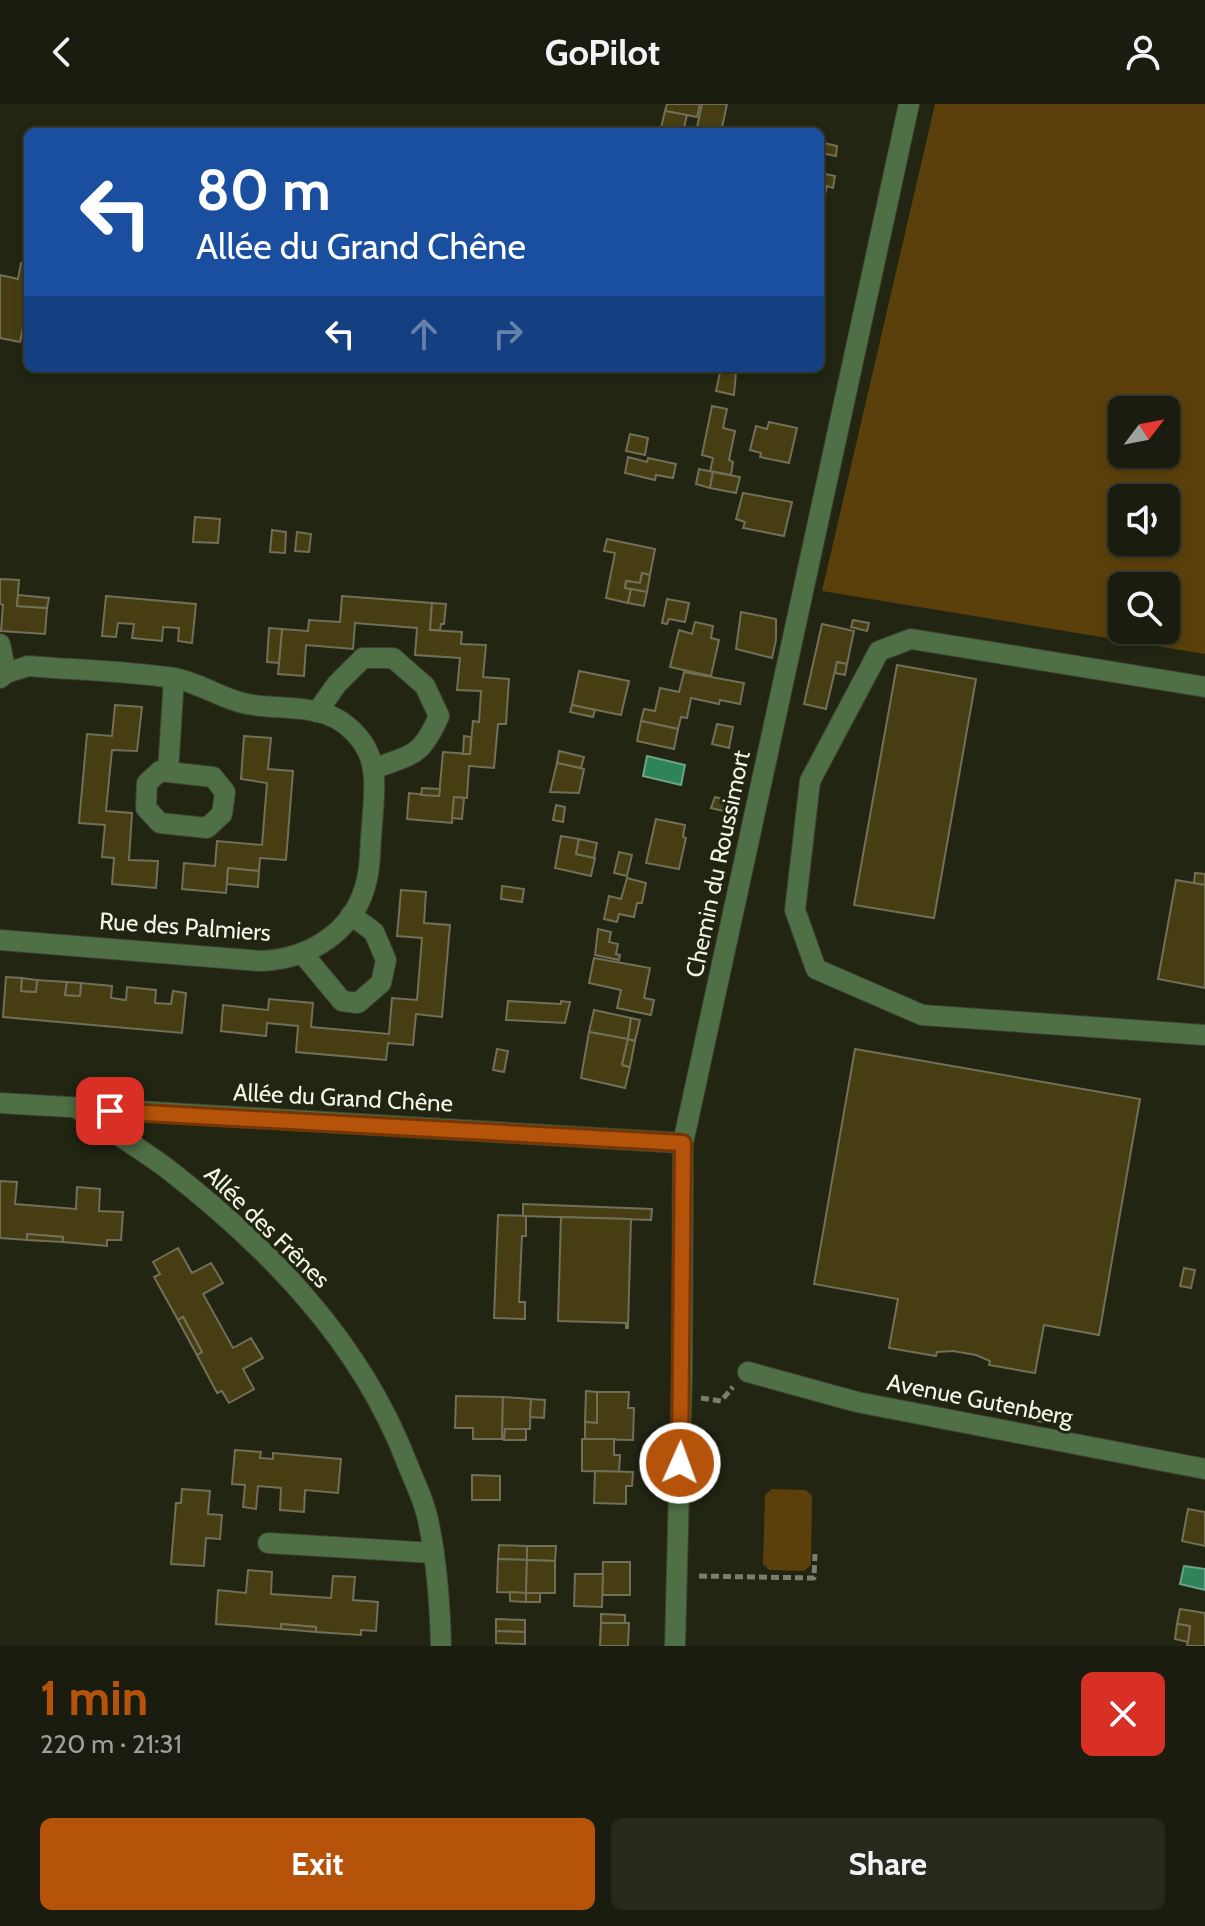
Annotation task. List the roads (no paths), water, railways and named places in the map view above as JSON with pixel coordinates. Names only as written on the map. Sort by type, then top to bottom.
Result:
[{"type":"street","name":"Chemin du Roussimort","points":[[675,1646],[682,1379],[683,1143],[909,104]]},
{"type":"street","points":[[1205,687],[911,639],[879,651],[810,781],[795,910],[816,969],[922,1015],[1205,1035]]},
{"type":"street","points":[[0,644],[3,676]]},
{"type":"street","points":[[317,712],[337,684],[363,658],[393,658],[425,686],[439,716],[428,741],[417,753],[373,769]]},
{"type":"street","name":"Rue des Palmiers","points":[[0,940],[261,961],[303,954],[326,943],[340,930],[359,902],[367,880],[375,782],[372,759],[362,739],[339,720],[317,712],[249,704],[174,678],[28,666],[3,676]]},
{"type":"street","points":[[168,772],[174,678]]},
{"type":"street","points":[[303,954],[342,1001],[358,1003],[381,983],[386,960],[374,932],[351,915]]},
{"type":"street","name":"Allée du Grand Chêne","points":[[0,1103],[683,1143]]},
{"type":"street","name":"Allée des Frênes","points":[[78,1109],[167,1169],[232,1222],[303,1292],[358,1364],[397,1437],[427,1516],[439,1586],[441,1646]]},
{"type":"street","name":"Avenue Gutenberg","points":[[748,1372],[857,1402],[1205,1469]]},
{"type":"street","points":[[268,1543],[434,1553]]}]
